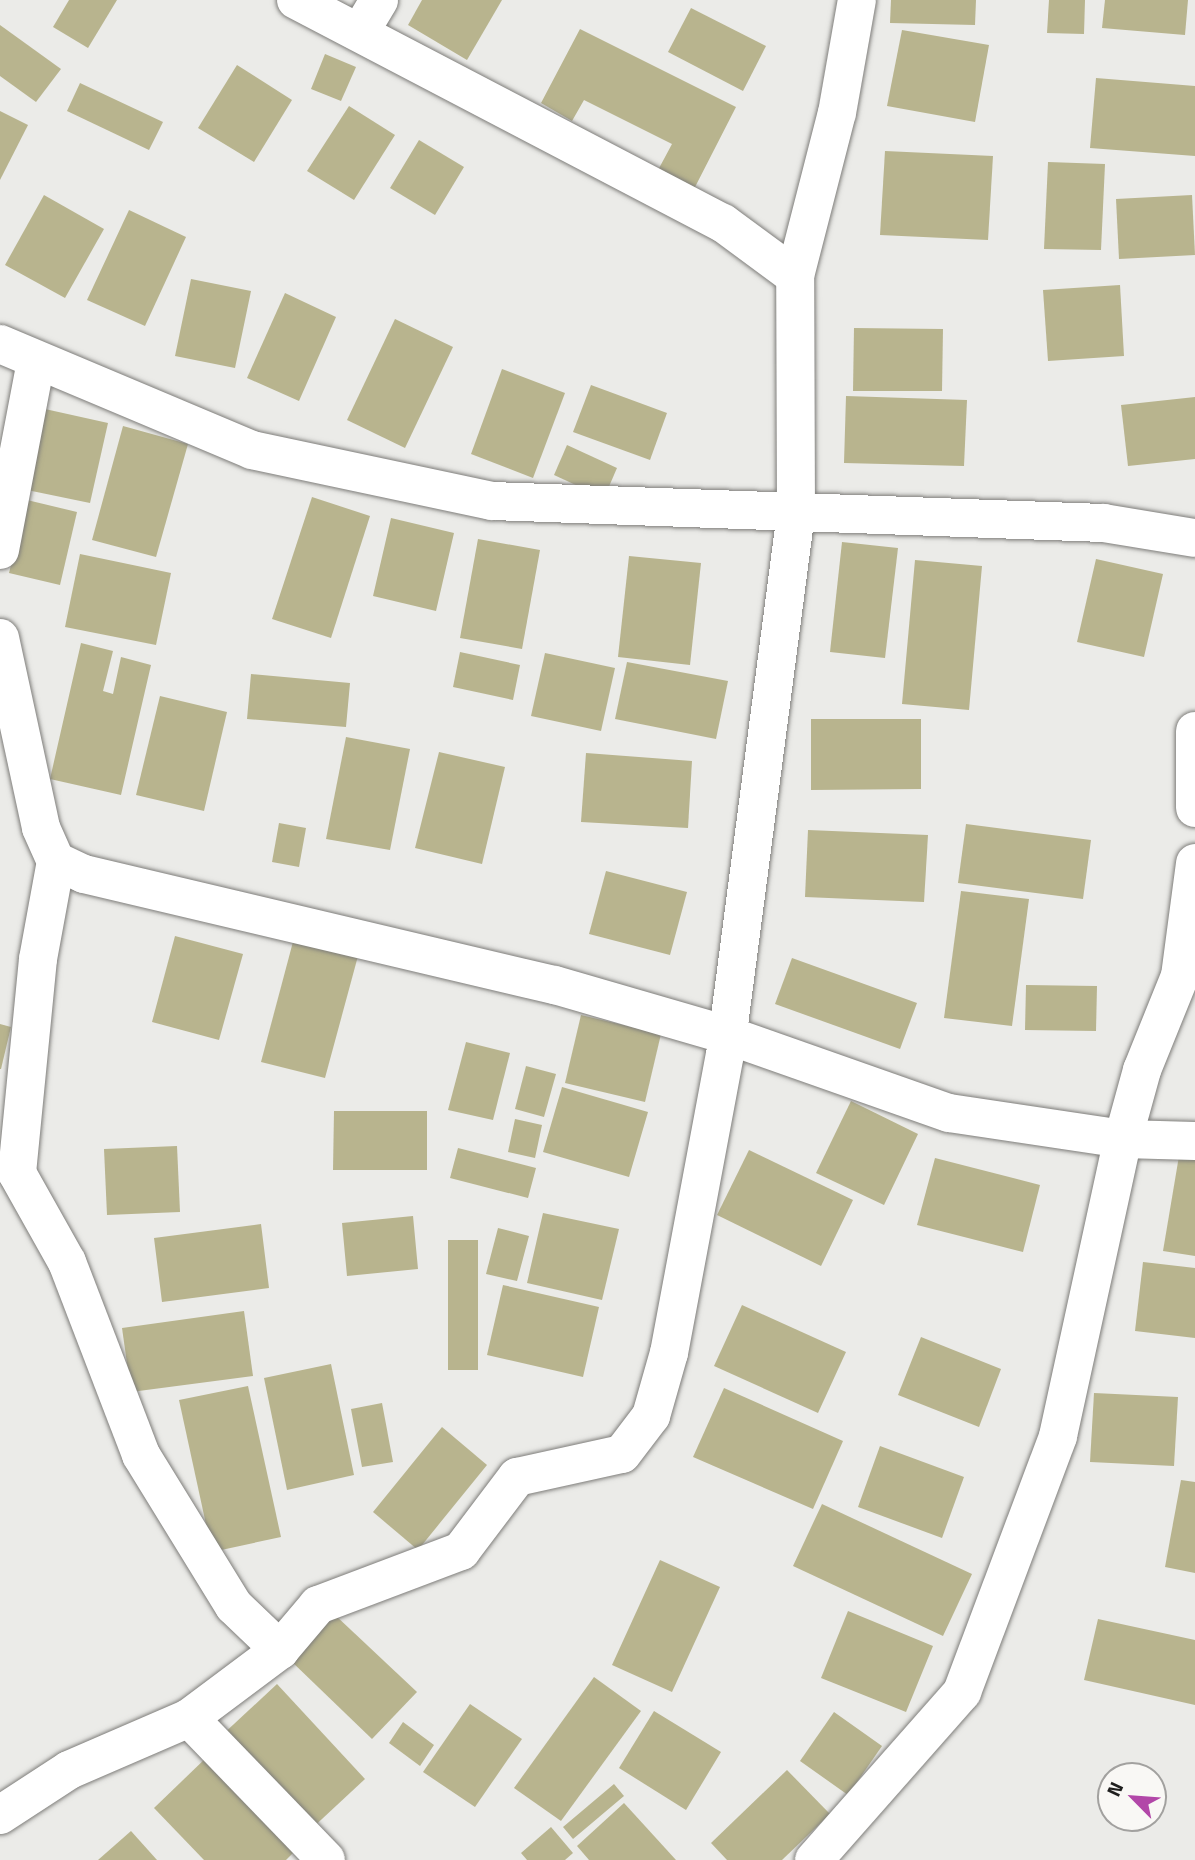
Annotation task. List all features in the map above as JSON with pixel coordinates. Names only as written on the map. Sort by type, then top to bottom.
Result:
[{"type":"street","points":[[296,0],[723,223],[795,276]]},
{"type":"street","points":[[360,32],[379,0]]},
{"type":"street","points":[[0,1815],[69,1770],[189,1718],[280,1650],[318,1605],[461,1551],[517,1477],[622,1454],[644,1425],[669,1353],[727,1035],[796,513],[795,276],[837,113],[857,0]]},
{"type":"street","points":[[0,344],[252,450],[492,501],[1104,523],[1195,538]]},
{"type":"street","points":[[0,550],[36,361]]},
{"type":"street","points":[[0,638],[41,828],[56,861],[38,959],[17,1172],[67,1262],[141,1455],[234,1606],[280,1650]]},
{"type":"street","points":[[1195,731],[1195,808]]},
{"type":"street","points":[[56,861],[84,874],[555,985],[727,1035],[949,1113],[1123,1139],[1195,1140]]},
{"type":"street","points":[[814,1860],[962,1692],[1058,1436],[1123,1139],[1142,1070],[1180,976],[1195,863]]},
{"type":"street","points":[[189,1718],[326,1860]]},
{"type":"building","points":[[69,0],[117,0],[88,48],[53,27]]},
{"type":"building","points":[[422,0],[502,0],[467,60],[408,25]]},
{"type":"building","points":[[891,0],[976,0],[975,25],[890,23]]},
{"type":"building","points":[[1049,0],[1085,0],[1084,34],[1047,33]]},
{"type":"building","points":[[1105,0],[1188,0],[1185,35],[1102,28]]},
{"type":"building","points":[[691,8],[766,46],[743,91],[668,52]]},
{"type":"building","points":[[0,25],[61,69],[36,102],[0,76]]},
{"type":"building","points":[[580,29],[736,107],[693,191],[657,172],[672,144],[584,100],[572,121],[541,103]]},
{"type":"building","points":[[902,30],[989,45],[975,122],[887,106]]},
{"type":"building","points":[[325,54],[356,67],[341,101],[311,89]]},
{"type":"building","points":[[237,65],[292,100],[254,162],[198,128]]},
{"type":"building","points":[[1096,78],[1195,86],[1195,156],[1090,148]]},
{"type":"building","points":[[80,83],[163,122],[149,150],[67,111]]},
{"type":"building","points":[[349,106],[395,135],[354,200],[307,171]]},
{"type":"building","points":[[0,111],[28,125],[0,180]]},
{"type":"building","points":[[419,140],[464,167],[435,215],[390,188]]},
{"type":"building","points":[[885,151],[993,156],[988,240],[880,235]]},
{"type":"building","points":[[1048,162],[1105,164],[1101,250],[1044,249]]},
{"type":"building","points":[[44,195],[104,229],[65,298],[5,265]]},
{"type":"building","points":[[1192,195],[1195,255],[1119,259],[1116,199]]},
{"type":"building","points":[[129,210],[186,237],[145,326],[87,300]]},
{"type":"building","points":[[191,279],[251,291],[235,368],[175,356]]},
{"type":"building","points":[[1120,285],[1124,356],[1048,361],[1043,290]]},
{"type":"building","points":[[285,293],[336,317],[299,401],[247,378]]},
{"type":"building","points":[[395,319],[453,347],[405,448],[347,420]]},
{"type":"building","points":[[854,328],[943,329],[942,391],[853,391]]},
{"type":"building","points":[[502,369],[565,393],[533,478],[471,454]]},
{"type":"building","points":[[591,385],[667,413],[650,460],[573,432]]},
{"type":"building","points":[[846,396],[967,400],[964,466],[844,463]]},
{"type":"building","points":[[1195,397],[1195,459],[1128,466],[1121,405]]},
{"type":"building","points":[[45,409],[108,423],[90,503],[27,490]]},
{"type":"building","points":[[123,426],[188,444],[156,557],[92,540]]},
{"type":"building","points":[[567,445],[617,468],[604,498],[554,475]]},
{"type":"building","points":[[312,497],[370,516],[331,638],[272,619]]},
{"type":"building","points":[[27,500],[77,512],[60,585],[9,573]]},
{"type":"building","points":[[391,518],[454,533],[436,611],[373,596]]},
{"type":"building","points":[[478,539],[540,550],[522,649],[460,638]]},
{"type":"building","points":[[842,542],[898,548],[885,658],[830,652]]},
{"type":"building","points":[[80,554],[171,573],[156,645],[65,627]]},
{"type":"building","points":[[629,556],[701,563],[690,665],[618,657]]},
{"type":"building","points":[[1096,559],[1163,574],[1144,657],[1077,642]]},
{"type":"building","points":[[915,560],[982,566],[969,710],[902,704]]},
{"type":"building","points":[[81,643],[113,651],[103,691],[113,694],[121,657],[151,665],[121,795],[50,779]]},
{"type":"building","points":[[460,652],[520,665],[513,700],[453,687]]},
{"type":"building","points":[[545,653],[615,668],[601,731],[531,716]]},
{"type":"building","points":[[627,662],[728,681],[716,739],[615,719]]},
{"type":"building","points":[[251,674],[350,683],[346,727],[247,719]]},
{"type":"building","points":[[160,696],[227,712],[204,811],[136,795]]},
{"type":"building","points":[[811,719],[921,719],[921,789],[811,790]]},
{"type":"building","points":[[346,737],[410,749],[390,850],[326,839]]},
{"type":"building","points":[[439,752],[505,767],[482,864],[415,848]]},
{"type":"building","points":[[586,753],[692,761],[688,828],[581,822]]},
{"type":"building","points":[[279,823],[306,828],[299,867],[272,862]]},
{"type":"building","points":[[966,824],[1091,840],[1083,899],[958,883]]},
{"type":"building","points":[[808,830],[928,835],[924,902],[805,897]]},
{"type":"building","points":[[606,871],[687,892],[670,955],[589,934]]},
{"type":"building","points":[[961,891],[1029,899],[1012,1026],[944,1018]]},
{"type":"building","points":[[175,936],[243,954],[219,1040],[152,1022]]},
{"type":"building","points":[[294,938],[358,956],[325,1078],[261,1062]]},
{"type":"building","points":[[792,958],[917,1003],[900,1049],[775,1004]]},
{"type":"building","points":[[1026,985],[1097,986],[1096,1031],[1025,1030]]},
{"type":"building","points":[[581,1015],[661,1034],[645,1102],[565,1083]]},
{"type":"building","points":[[0,1024],[11,1027],[1,1069],[0,1069]]},
{"type":"building","points":[[466,1042],[510,1053],[493,1120],[448,1110]]},
{"type":"building","points":[[526,1066],[556,1074],[544,1117],[515,1109]]},
{"type":"building","points":[[562,1087],[648,1112],[629,1177],[543,1152]]},
{"type":"building","points":[[851,1101],[918,1134],[884,1205],[816,1173]]},
{"type":"building","points":[[334,1111],[427,1111],[427,1170],[333,1170]]},
{"type":"building","points":[[515,1119],[542,1125],[535,1158],[508,1152]]},
{"type":"building","points":[[177,1146],[180,1212],[107,1215],[104,1149]]},
{"type":"building","points":[[458,1148],[536,1168],[528,1198],[450,1178]]},
{"type":"building","points":[[749,1150],[853,1200],[821,1266],[717,1215]]},
{"type":"building","points":[[1179,1156],[1195,1159],[1195,1256],[1163,1251]]},
{"type":"building","points":[[935,1158],[1040,1185],[1023,1252],[917,1225]]},
{"type":"building","points":[[543,1213],[619,1229],[602,1300],[527,1283]]},
{"type":"building","points":[[413,1216],[418,1269],[347,1276],[342,1223]]},
{"type":"building","points":[[261,1224],[269,1288],[162,1302],[154,1238]]},
{"type":"building","points":[[498,1228],[529,1236],[517,1281],[486,1274]]},
{"type":"building","points":[[448,1240],[478,1240],[478,1370],[448,1370]]},
{"type":"building","points":[[1143,1262],[1195,1268],[1195,1338],[1135,1331]]},
{"type":"building","points":[[503,1285],[599,1307],[583,1377],[487,1355]]},
{"type":"building","points":[[742,1305],[846,1352],[818,1413],[714,1366]]},
{"type":"building","points":[[244,1311],[253,1376],[131,1392],[122,1328]]},
{"type":"building","points":[[921,1337],[1001,1369],[979,1427],[898,1395]]},
{"type":"building","points":[[331,1364],[354,1475],[287,1490],[264,1378]]},
{"type":"building","points":[[248,1386],[281,1537],[212,1552],[179,1400]]},
{"type":"building","points":[[724,1388],[843,1441],[813,1509],[693,1457]]},
{"type":"building","points":[[1094,1393],[1178,1397],[1174,1466],[1090,1462]]},
{"type":"building","points":[[382,1403],[393,1462],[362,1467],[351,1409]]},
{"type":"building","points":[[442,1427],[487,1465],[418,1550],[373,1512]]},
{"type":"building","points":[[880,1446],[964,1477],[942,1538],[858,1507]]},
{"type":"building","points":[[1181,1480],[1195,1482],[1195,1573],[1165,1567]]},
{"type":"building","points":[[822,1504],[972,1574],[943,1636],[793,1566]]},
{"type":"building","points":[[660,1560],[720,1587],[672,1692],[612,1665]]},
{"type":"building","points":[[848,1611],[933,1646],[906,1712],[821,1678]]},
{"type":"building","points":[[334,1614],[417,1692],[372,1739],[290,1660]]},
{"type":"building","points":[[1098,1619],[1195,1640],[1195,1705],[1084,1680]]},
{"type":"building","points":[[594,1677],[641,1711],[561,1821],[514,1788]]},
{"type":"building","points":[[277,1684],[365,1779],[308,1832],[220,1737]]},
{"type":"building","points":[[470,1704],[522,1739],[475,1807],[423,1772]]},
{"type":"building","points":[[654,1711],[721,1752],[686,1810],[619,1768]]},
{"type":"building","points":[[834,1712],[882,1746],[848,1795],[800,1761]]},
{"type":"building","points":[[403,1722],[434,1745],[420,1766],[389,1743]]},
{"type":"building","points":[[209,1755],[298,1848],[286,1860],[204,1860],[154,1808]]},
{"type":"building","points":[[787,1770],[830,1814],[782,1860],[727,1860],[711,1843]]},
{"type":"building","points":[[614,1784],[624,1796],[573,1839],[563,1827]]},
{"type":"building","points":[[624,1803],[676,1860],[589,1860],[577,1846]]},
{"type":"building","points":[[551,1827],[573,1853],[565,1860],[527,1860],[521,1853]]},
{"type":"building","points":[[131,1831],[157,1860],[98,1860]]}]
